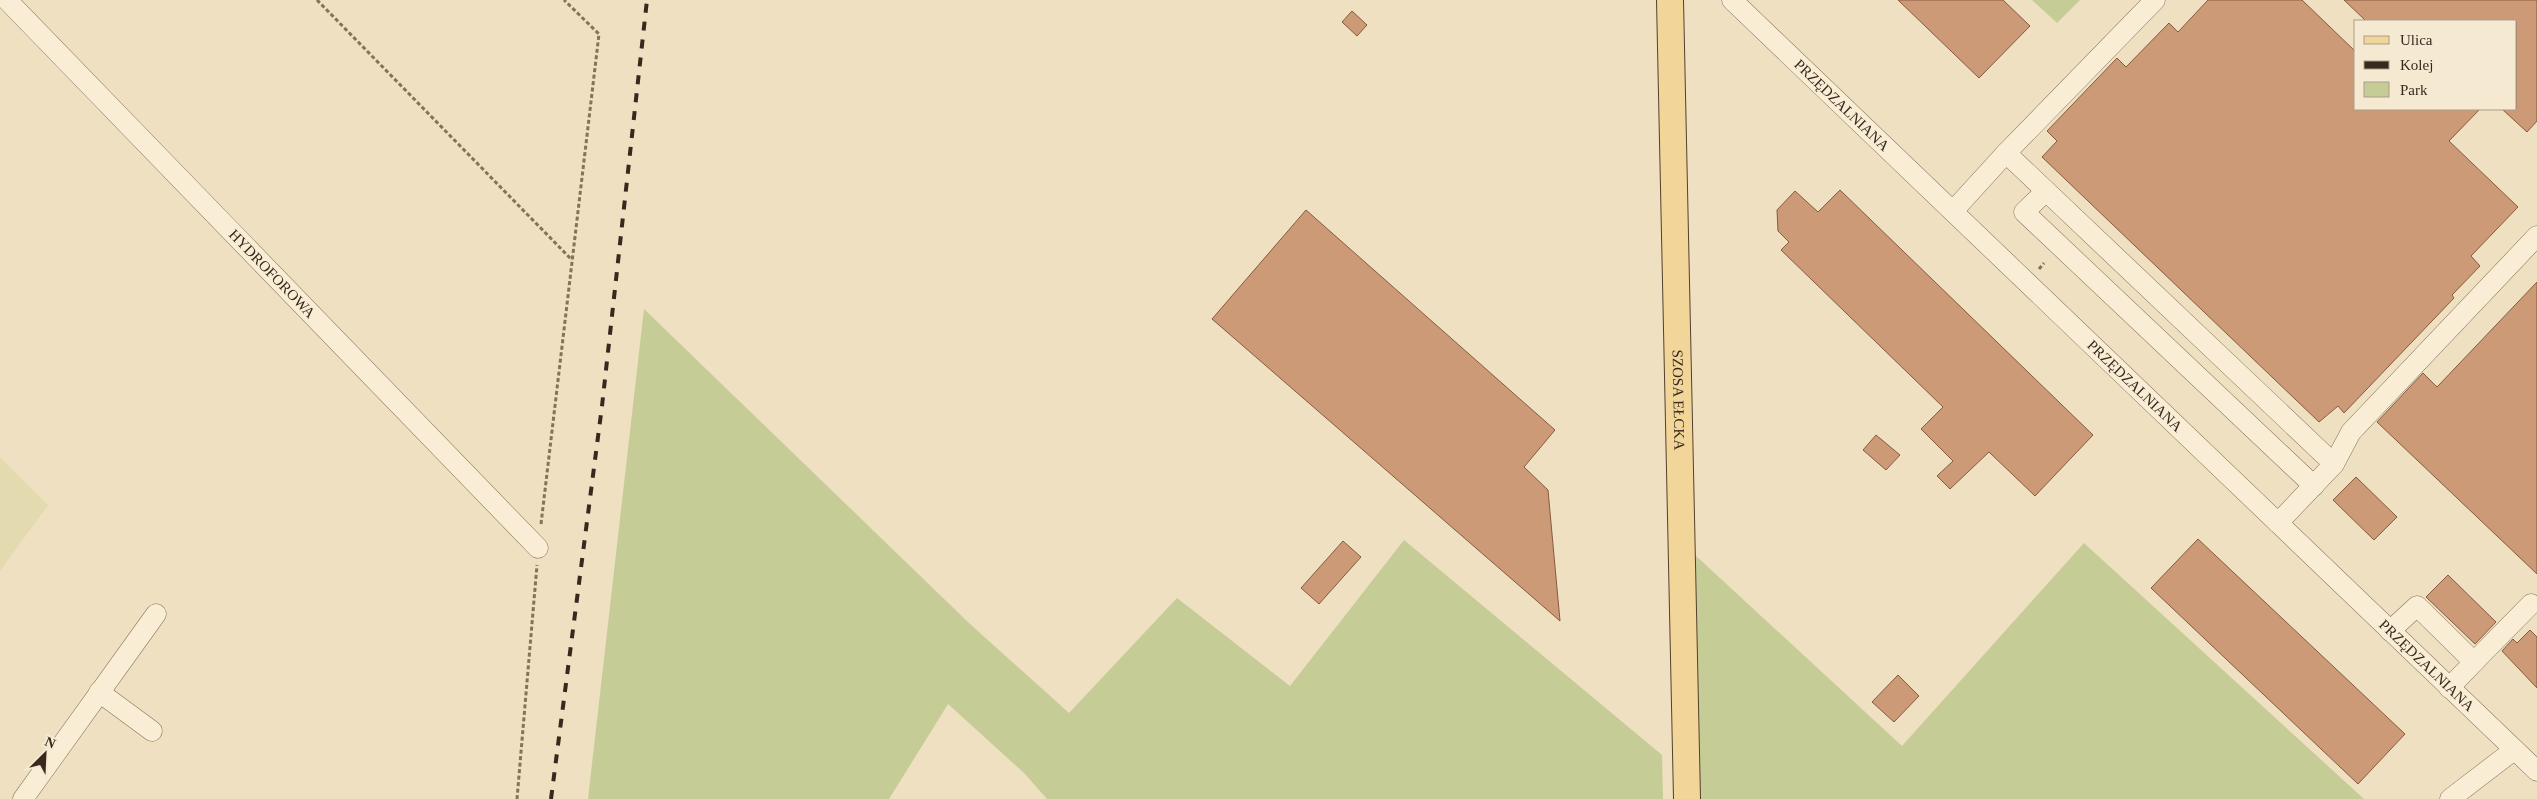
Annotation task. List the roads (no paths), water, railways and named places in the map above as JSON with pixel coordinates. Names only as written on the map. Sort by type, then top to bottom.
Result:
[{"type":"main road","name":"SZOSA EŁCKA","points":[[1670,0],[1687,799]]},
{"type":"street","name":"HYDROFOROWA","points":[[6,0],[538,548]]},
{"type":"street","name":"PRZĘDZALNIANA","points":[[1732,0],[1954,210],[2537,771]]},
{"type":"street","points":[[1954,210],[2006,152],[2155,0]]},
{"type":"street","points":[[2006,152],[2334,464]]},
{"type":"street","points":[[2046,191],[2024,212],[2314,486]]},
{"type":"street","points":[[2278,523],[2334,464],[2351,432],[2537,236]]},
{"type":"street","points":[[2449,688],[2531,604]]},
{"type":"street","points":[[2390,631],[2417,606],[2474,662]]},
{"type":"street","points":[[23,799],[156,614]]},
{"type":"street","points":[[99,692],[152,731]]},
{"type":"street","points":[[2450,799],[2514,750]]},
{"type":"railway","points":[[551,799],[602,406],[647,0]]}]
